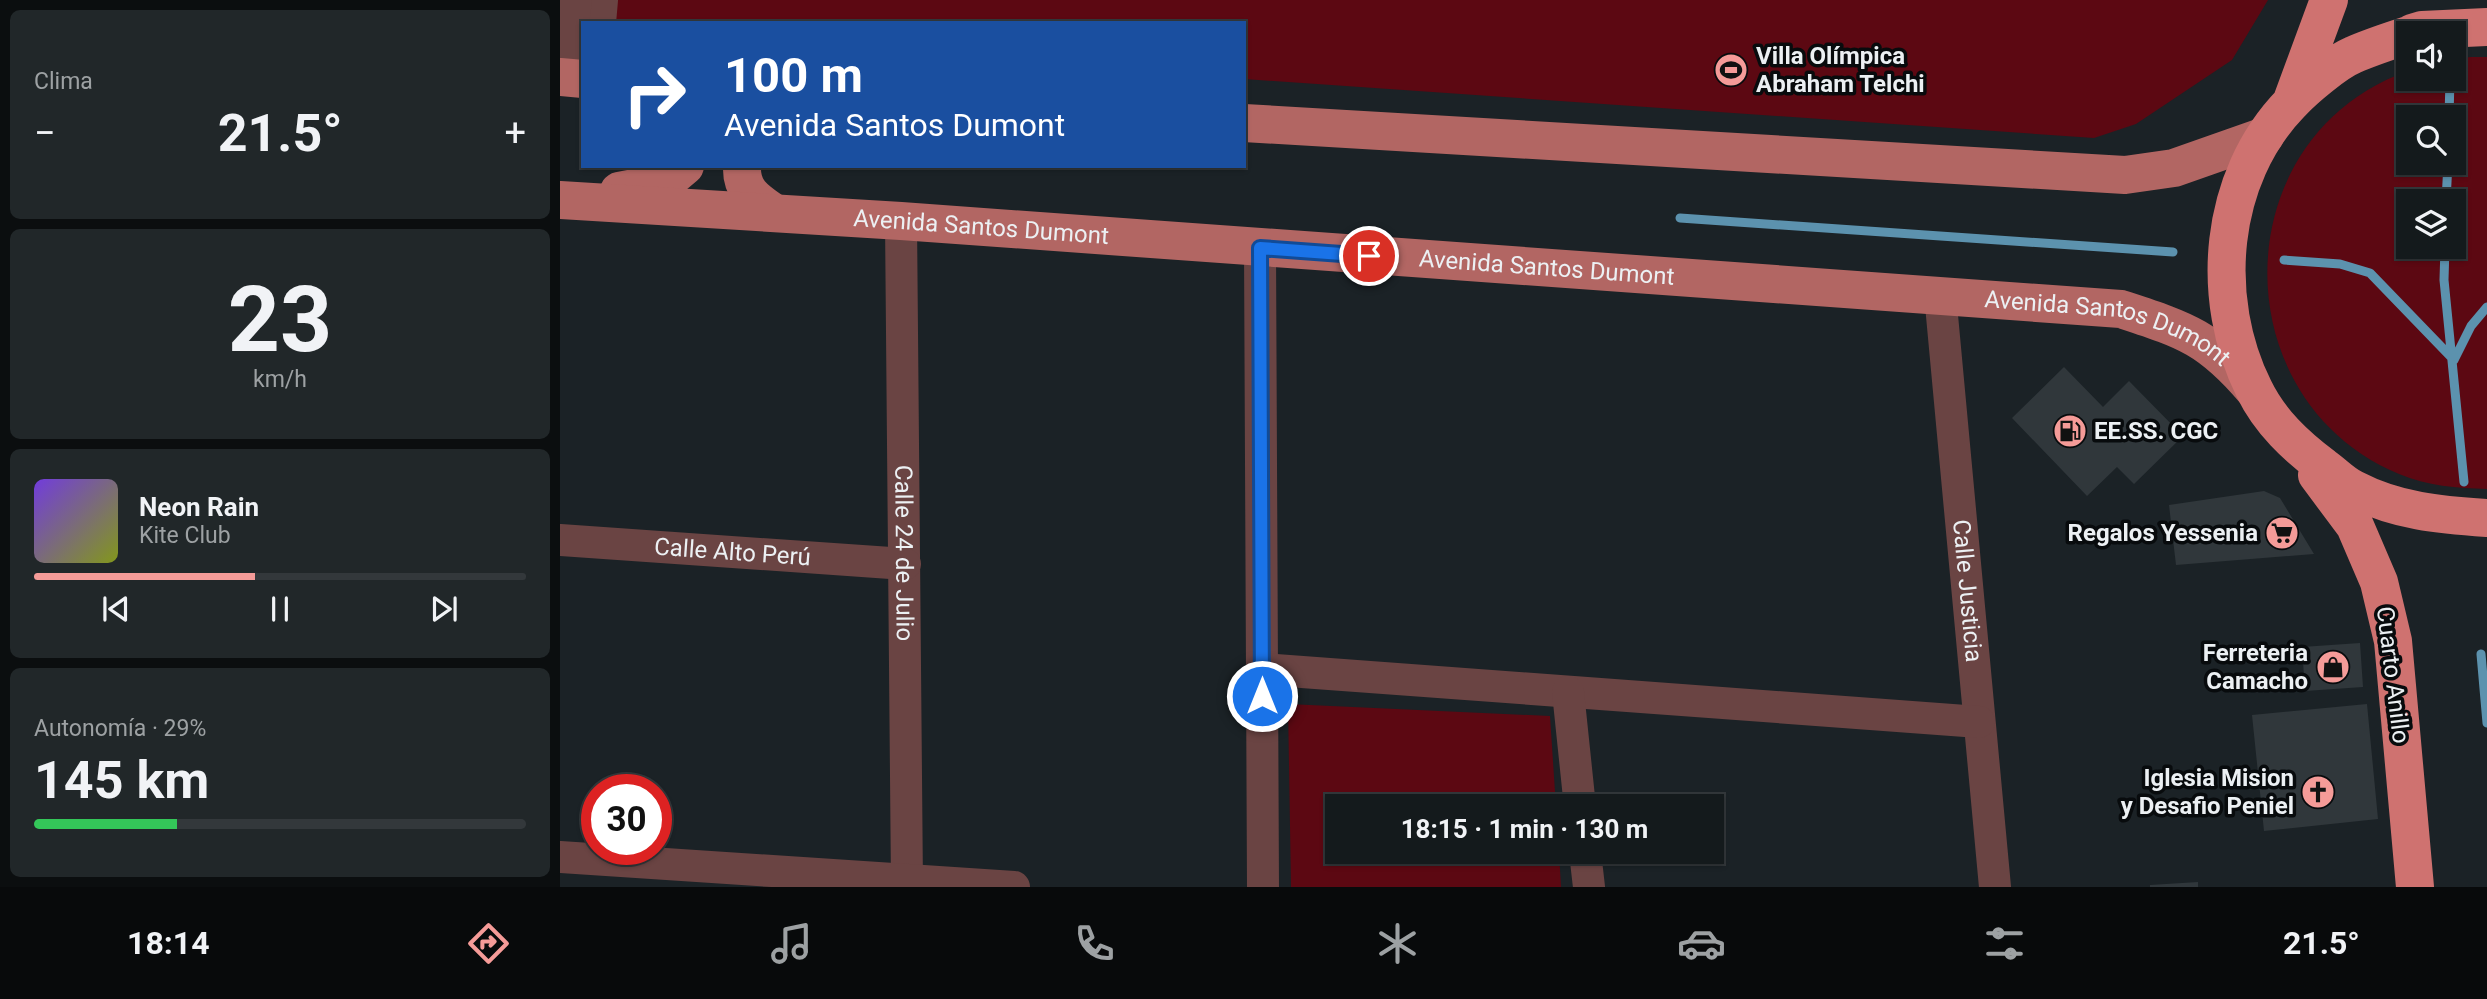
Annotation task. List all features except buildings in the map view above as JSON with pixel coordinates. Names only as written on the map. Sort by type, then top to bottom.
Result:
[{"type":"highway","points":[[2291,103],[2329,0]]},
{"type":"highway","points":[[2466,28],[2487,27]]},
{"type":"highway","points":[[2396,39],[2351,56],[2291,103],[2264,136],[2236,196],[2225,261],[2231,327],[2254,390],[2273,419],[2295,445],[2353,489],[2421,514],[2487,517]]},
{"type":"highway","name":"Cuarto Anillo","points":[[2295,445],[2355,526],[2379,582],[2393,641],[2416,887]]},
{"type":"main road","points":[[1246,123],[2125,176],[2174,168],[2264,136]]},
{"type":"main road","points":[[563,201],[666,182],[683,168]]},
{"type":"main road","points":[[742,168],[741,181],[752,198],[773,212]]},
{"type":"main road","name":"Avenida Santos Dumont","points":[[563,201],[901,220],[2121,309],[2186,330],[2227,358],[2254,390]]},
{"type":"street","points":[[570,78],[576,0]]},
{"type":"street","points":[[600,21],[602,0]]},
{"type":"street","name":"Calle 24 de Julio","points":[[901,220],[907,884]]},
{"type":"street","points":[[1260,248],[1263,887]]},
{"type":"street","name":"Calle Justicia","points":[[1940,294],[1995,887]]},
{"type":"street","name":"Calle Alto Perú","points":[[560,540],[905,564]]},
{"type":"street","points":[[1262,669],[1979,722]]},
{"type":"street","points":[[1568,692],[1579,794]]},
{"type":"street","points":[[560,857],[907,884],[1014,887]]},
{"type":"street","points":[[1586,864],[1589,887]]},
{"type":"shaded area","name":"Villa Olímpica Abraham Telchi","points":[[560,0],[2268,0],[2232,60],[2136,124],[2094,138],[1246,79],[1246,21],[581,21],[581,25],[560,48]]},
{"type":"shaded area","points":[[2487,57],[2487,489],[2442,486],[2410,478],[2340,438],[2299,389],[2275,331],[2267,269],[2277,207],[2304,151],[2347,104],[2396,77],[2396,91],[2466,91],[2466,58]]},
{"type":"shaded area","points":[[1288,704],[1550,716],[1555,794],[1325,794],[1325,864],[1560,864],[1561,887],[1291,887]]},
{"type":"waterway","points":[[2449,105],[2450,91]]},
{"type":"waterway","points":[[2447,175],[2447,189]]},
{"type":"waterway","points":[[1680,218],[2173,252]]},
{"type":"waterway","points":[[2445,259],[2444,280],[2464,482]]},
{"type":"waterway","points":[[2284,260],[2340,264],[2370,273],[2454,360],[2471,326],[2487,307]]},
{"type":"waterway","points":[[2481,654],[2487,723]]},
{"type":"place","name":"Villa Olímpica Abraham Telchi","points":[[1731,70]]},
{"type":"place","name":"EE.SS. CGC","points":[[2070,431]]},
{"type":"place","name":"Regalos Yessenia","points":[[2282,533]]},
{"type":"place","name":"Ferreteria Camacho","points":[[2333,667]]},
{"type":"place","name":"Iglesia Mision y Desafio Peniel","points":[[2318,792]]},
{"type":"route","points":[[1262,696],[1260,248],[1369,256]]}]
